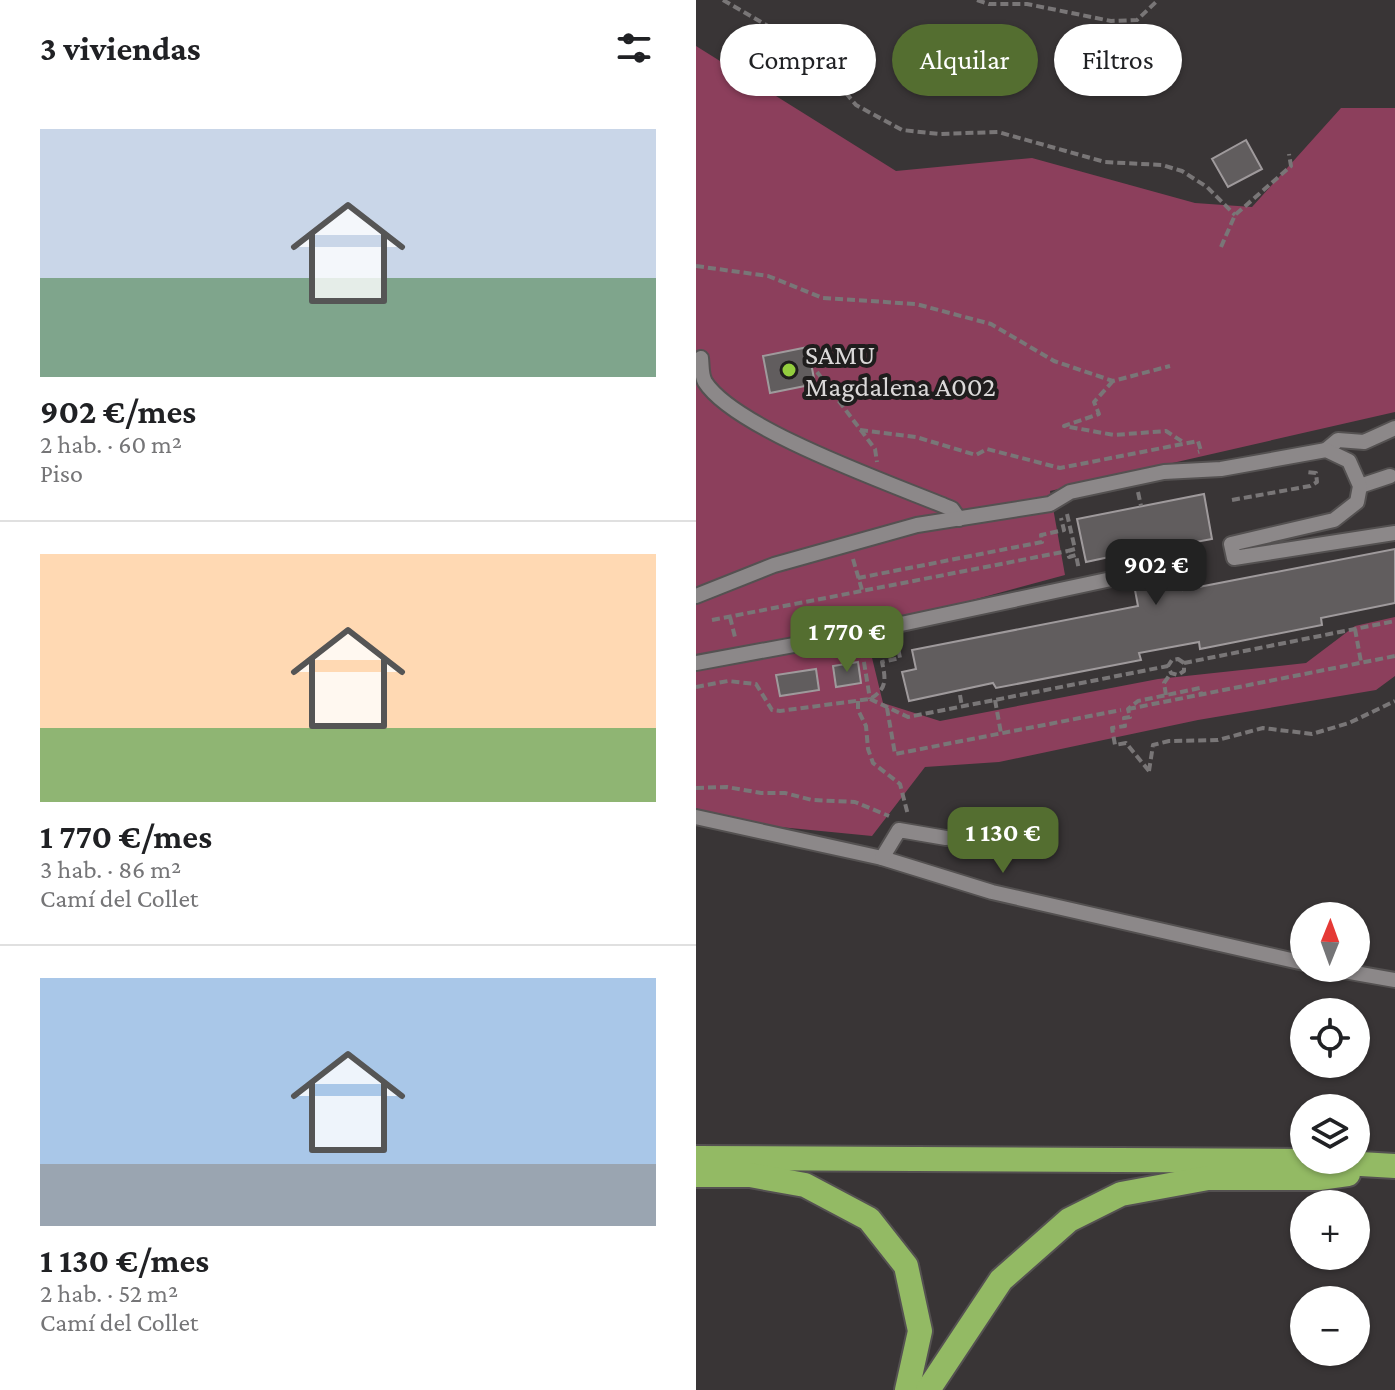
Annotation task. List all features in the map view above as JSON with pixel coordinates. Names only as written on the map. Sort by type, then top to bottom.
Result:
[{"type":"highway","points":[[696,1158],[1295,1161],[1395,1166]]},
{"type":"highway","points":[[928,1390],[1001,1280],[1069,1220],[1121,1194],[1208,1178],[1319,1178],[1395,1166]]},
{"type":"highway","points":[[696,1175],[750,1175],[805,1185],[869,1219],[906,1266],[920,1331],[907,1390]]},
{"type":"street","points":[[701,358],[702,378],[715,395],[742,416],[832,459],[952,509],[959,519]]},
{"type":"street","points":[[696,596],[774,565],[917,525],[1050,504],[1061,498],[1164,472],[1221,469],[1326,450],[1338,440],[1364,442],[1395,428]]},
{"type":"street","points":[[1326,450],[1349,461],[1360,486],[1357,502],[1334,520],[1231,544],[1234,558],[1395,533]]},
{"type":"street","points":[[1360,486],[1390,476]]},
{"type":"street","points":[[696,663],[859,633],[1116,578]]},
{"type":"street","points":[[696,817],[882,858],[992,892],[1290,960]]},
{"type":"street","points":[[882,858],[899,830],[946,838]]},
{"type":"street","points":[[1370,976],[1395,980]]},
{"type":"path","points":[[723,0],[811,51],[856,105],[902,130],[940,134],[998,132],[1105,162],[1162,165],[1182,171],[1207,187],[1235,215]]},
{"type":"path","points":[[977,0],[989,4],[1027,4],[1111,21],[1137,20],[1158,0]]},
{"type":"path","points":[[1221,247],[1235,215],[1291,166],[1289,154]]},
{"type":"path","points":[[696,266],[768,276],[823,298],[916,304],[991,324],[1054,361],[1113,381]]},
{"type":"path","points":[[1170,366],[1113,381],[1094,402],[1099,414],[1064,426],[1114,435],[1166,431],[1185,444]]},
{"type":"path","points":[[817,372],[875,449],[877,459]]},
{"type":"path","points":[[860,430],[916,437],[976,455],[987,449],[1060,468],[1198,441],[1201,451],[1187,454]]},
{"type":"path","points":[[1232,500],[1310,486],[1317,482],[1316,473],[1294,474]]},
{"type":"path","points":[[712,620],[1075,549],[1061,498]]},
{"type":"path","points":[[858,578],[1042,542],[1041,535],[1064,530],[1061,498]]},
{"type":"path","points":[[858,542],[853,561],[862,590]]},
{"type":"path","points":[[1068,551],[1069,557],[1076,555],[1081,585]]},
{"type":"path","points":[[730,617],[740,655]]},
{"type":"path","points":[[870,699],[908,717],[1168,666],[1172,660],[1178,659],[1184,663],[1395,621]]},
{"type":"path","points":[[696,687],[753,682],[772,710],[870,699],[882,692],[886,681],[882,662],[900,658],[893,625]]},
{"type":"path","points":[[1355,629],[1361,663]]},
{"type":"path","points":[[859,633],[870,699]]},
{"type":"path","points":[[1128,709],[1395,656]]},
{"type":"path","points":[[1171,673],[1178,675],[1184,671],[1184,663]]},
{"type":"path","points":[[1168,666],[1171,673]]},
{"type":"path","points":[[731,682],[732,671]]},
{"type":"path","points":[[1166,695],[1164,683],[1171,673]]},
{"type":"path","points":[[1128,709],[1138,701],[1200,688],[1201,694]]},
{"type":"path","points":[[960,695],[962,707]]},
{"type":"path","points":[[995,700],[1001,733]]},
{"type":"path","points":[[858,701],[873,763],[900,784],[909,815]]},
{"type":"path","points":[[1128,709],[1130,717],[1124,718],[1125,726],[1112,728],[1115,745],[1126,743],[1149,771],[1153,745],[1169,741],[1218,740],[1263,728],[1312,734],[1349,723],[1395,701]]},
{"type":"path","points":[[887,708],[895,754],[1121,710]]},
{"type":"path","points":[[696,788],[727,787],[761,793],[785,793],[812,800],[855,802],[899,818],[899,830]]},
{"type":"shaded area","points":[[696,46],[720,61],[720,96],[776,96],[896,171],[1032,158],[1195,203],[1252,207],[1341,108],[1395,108],[1395,412],[1050,491],[1065,575],[865,629],[883,703],[940,721],[1158,679],[1306,663],[1355,626],[1395,617],[1395,676],[1376,690],[1198,720],[999,762],[925,767],[872,836],[729,822],[696,808]]},
{"type":"building","points":[[1246,140],[1262,169],[1228,187],[1212,159]]},
{"type":"building","name":"SAMU Magdalena A002","points":[[808,347],[815,384],[770,393],[763,356]]},
{"type":"building","points":[[1204,494],[1212,539],[1174,546],[1183,590],[1395,549],[1395,603],[1321,618],[1322,625],[1200,649],[1199,642],[1139,653],[1141,660],[996,688],[993,683],[909,701],[902,672],[916,669],[912,650],[1138,606],[1128,553],[1086,562],[1077,519]]},
{"type":"building","points":[[858,662],[861,683],[836,687],[833,666]]},
{"type":"building","points":[[816,669],[819,690],[780,696],[776,675]]},
{"type":"place","name":"SAMU Magdalena A002","points":[[789,370]]}]
